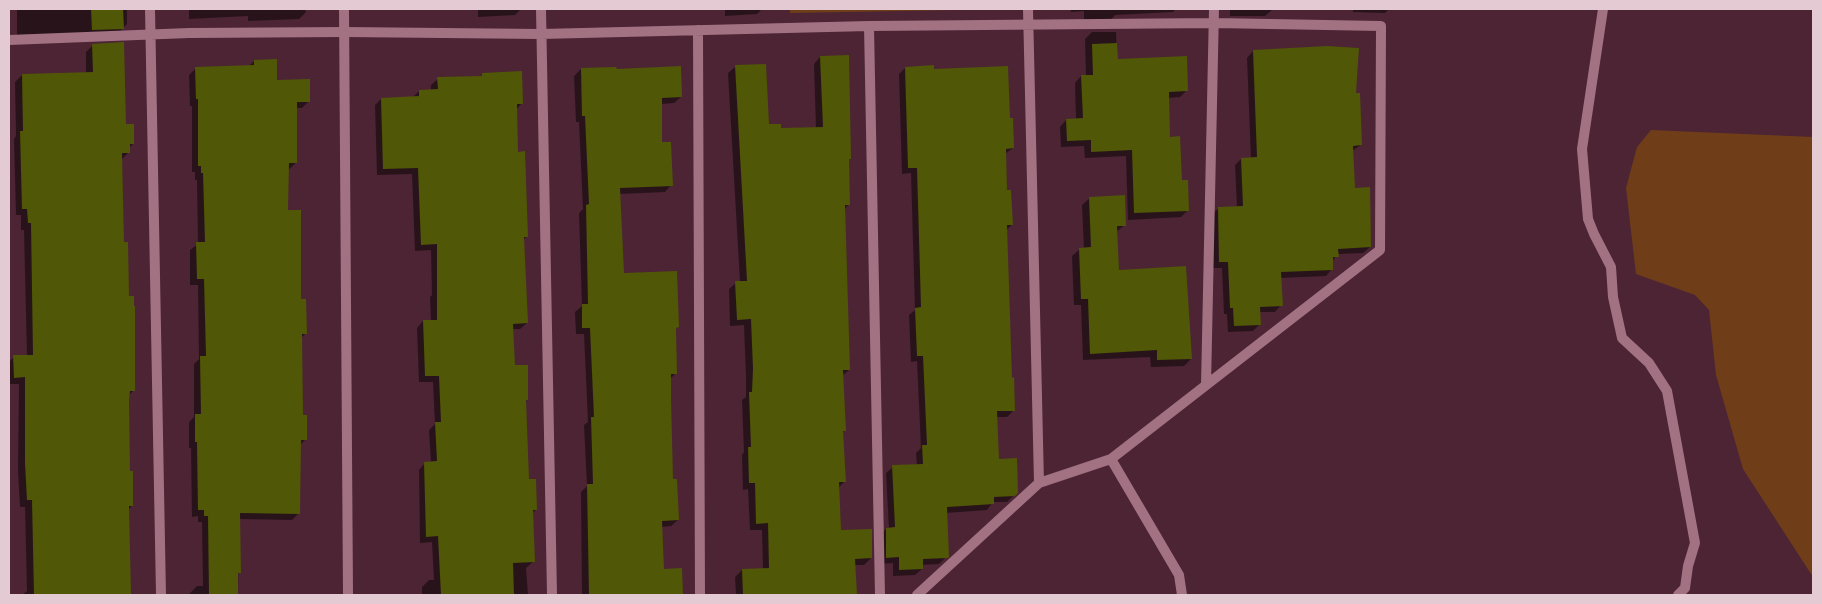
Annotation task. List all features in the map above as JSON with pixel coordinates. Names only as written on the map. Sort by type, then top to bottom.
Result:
[{"type":"street","points":[[150,9],[161,595]]},
{"type":"street","points":[[344,9],[348,595]]},
{"type":"street","points":[[541,9],[552,595]]},
{"type":"street","points":[[1028,9],[1040,483]]},
{"type":"street","points":[[1206,385],[1214,9]]},
{"type":"street","points":[[1603,9],[1582,149],[1588,219],[1611,266],[1613,297],[1622,338],[1649,363],[1668,391],[1696,543],[1688,566],[1685,588],[1678,595]]},
{"type":"street","points":[[9,40],[189,32],[542,34],[869,26],[1215,24],[1381,26],[1380,250],[1111,459],[1040,483],[917,595]]},
{"type":"street","points":[[869,26],[880,595]]},
{"type":"street","points":[[698,30],[700,595]]},
{"type":"street","points":[[1111,459],[1178,575],[1182,595]]},
{"type":"shaded area","points":[[790,9],[1012,9],[790,13]]},
{"type":"shaded area","points":[[1651,130],[1813,137],[1813,577],[1743,469],[1716,375],[1709,310],[1695,295],[1636,274],[1626,188],[1637,147]]},
{"type":"building","points":[[91,9],[123,9],[124,29],[92,30]]},
{"type":"building","points":[[124,42],[126,124],[134,124],[134,144],[130,144],[130,153],[122,153],[124,242],[128,242],[129,296],[134,296],[135,306],[135,391],[130,391],[129,400],[130,471],[133,471],[133,506],[129,506],[131,595],[34,595],[32,500],[27,500],[25,463],[25,377],[14,378],[13,355],[33,355],[31,223],[28,223],[27,209],[22,209],[20,131],[23,131],[22,74],[93,72],[92,44]]},
{"type":"building","points":[[1117,43],[1118,59],[1187,56],[1188,91],[1169,92],[1170,137],[1180,136],[1182,180],[1188,180],[1189,211],[1134,213],[1132,150],[1091,152],[1091,140],[1067,141],[1066,119],[1083,118],[1081,75],[1093,75],[1092,44]]},
{"type":"building","points":[[1327,46],[1359,48],[1356,93],[1360,93],[1362,145],[1353,146],[1355,188],[1370,187],[1371,247],[1338,249],[1339,257],[1333,257],[1333,270],[1281,272],[1283,306],[1260,307],[1261,325],[1234,326],[1233,308],[1230,308],[1228,262],[1219,262],[1218,207],[1243,206],[1241,158],[1257,157],[1253,50]]},
{"type":"building","points":[[849,55],[850,205],[845,205],[850,370],[843,370],[846,431],[843,431],[846,482],[839,482],[841,530],[872,529],[872,558],[855,559],[857,595],[743,595],[742,569],[769,568],[768,523],[756,524],[755,483],[749,483],[748,447],[751,447],[749,392],[752,392],[753,369],[751,319],[737,320],[735,281],[747,281],[735,65],[766,64],[769,124],[781,124],[781,128],[823,127],[820,56]]},
{"type":"building","points":[[277,59],[277,80],[310,79],[310,102],[297,102],[297,163],[289,163],[288,210],[301,210],[301,299],[306,299],[307,334],[302,334],[303,415],[307,415],[307,440],[301,440],[300,514],[240,513],[241,573],[238,573],[238,595],[209,595],[208,516],[204,516],[204,510],[198,510],[197,442],[195,442],[195,414],[201,414],[200,356],[206,356],[204,279],[197,279],[196,242],[205,242],[203,173],[201,173],[201,166],[198,166],[198,99],[196,99],[195,67],[254,65],[254,60]]},
{"type":"building","points":[[934,65],[934,69],[1008,66],[1010,118],[1013,118],[1014,148],[1006,149],[1007,190],[1011,190],[1013,225],[1007,225],[1012,378],[1014,377],[1015,411],[997,411],[999,459],[1017,458],[1018,493],[1015,496],[994,497],[994,504],[947,507],[949,557],[923,559],[923,569],[899,570],[899,557],[886,558],[886,528],[895,527],[892,465],[923,464],[922,445],[927,445],[923,356],[917,356],[915,308],[921,307],[917,168],[908,168],[905,67]]},
{"type":"building","points":[[681,66],[682,97],[662,98],[662,142],[671,142],[673,186],[620,188],[624,273],[677,271],[679,327],[676,328],[677,374],[671,374],[671,398],[673,479],[677,479],[679,520],[662,521],[664,569],[682,568],[683,595],[589,595],[587,484],[593,484],[591,417],[594,417],[590,328],[582,328],[582,304],[588,304],[586,205],[589,204],[585,116],[582,116],[581,68],[616,67],[617,69]]},
{"type":"building","points":[[522,71],[523,104],[517,104],[518,152],[525,151],[528,237],[524,237],[528,323],[513,324],[515,365],[528,365],[528,400],[526,400],[529,479],[536,479],[537,510],[533,510],[535,562],[513,563],[514,595],[441,595],[438,536],[426,537],[424,462],[437,461],[435,422],[441,422],[439,376],[425,376],[423,320],[437,320],[437,244],[421,245],[418,168],[383,169],[381,98],[419,96],[419,90],[438,89],[437,77],[482,76],[482,73]]},
{"type":"building","points":[[1125,195],[1126,226],[1117,226],[1119,270],[1186,266],[1192,359],[1157,360],[1157,350],[1090,354],[1088,299],[1081,299],[1079,248],[1091,247],[1089,197]]}]
